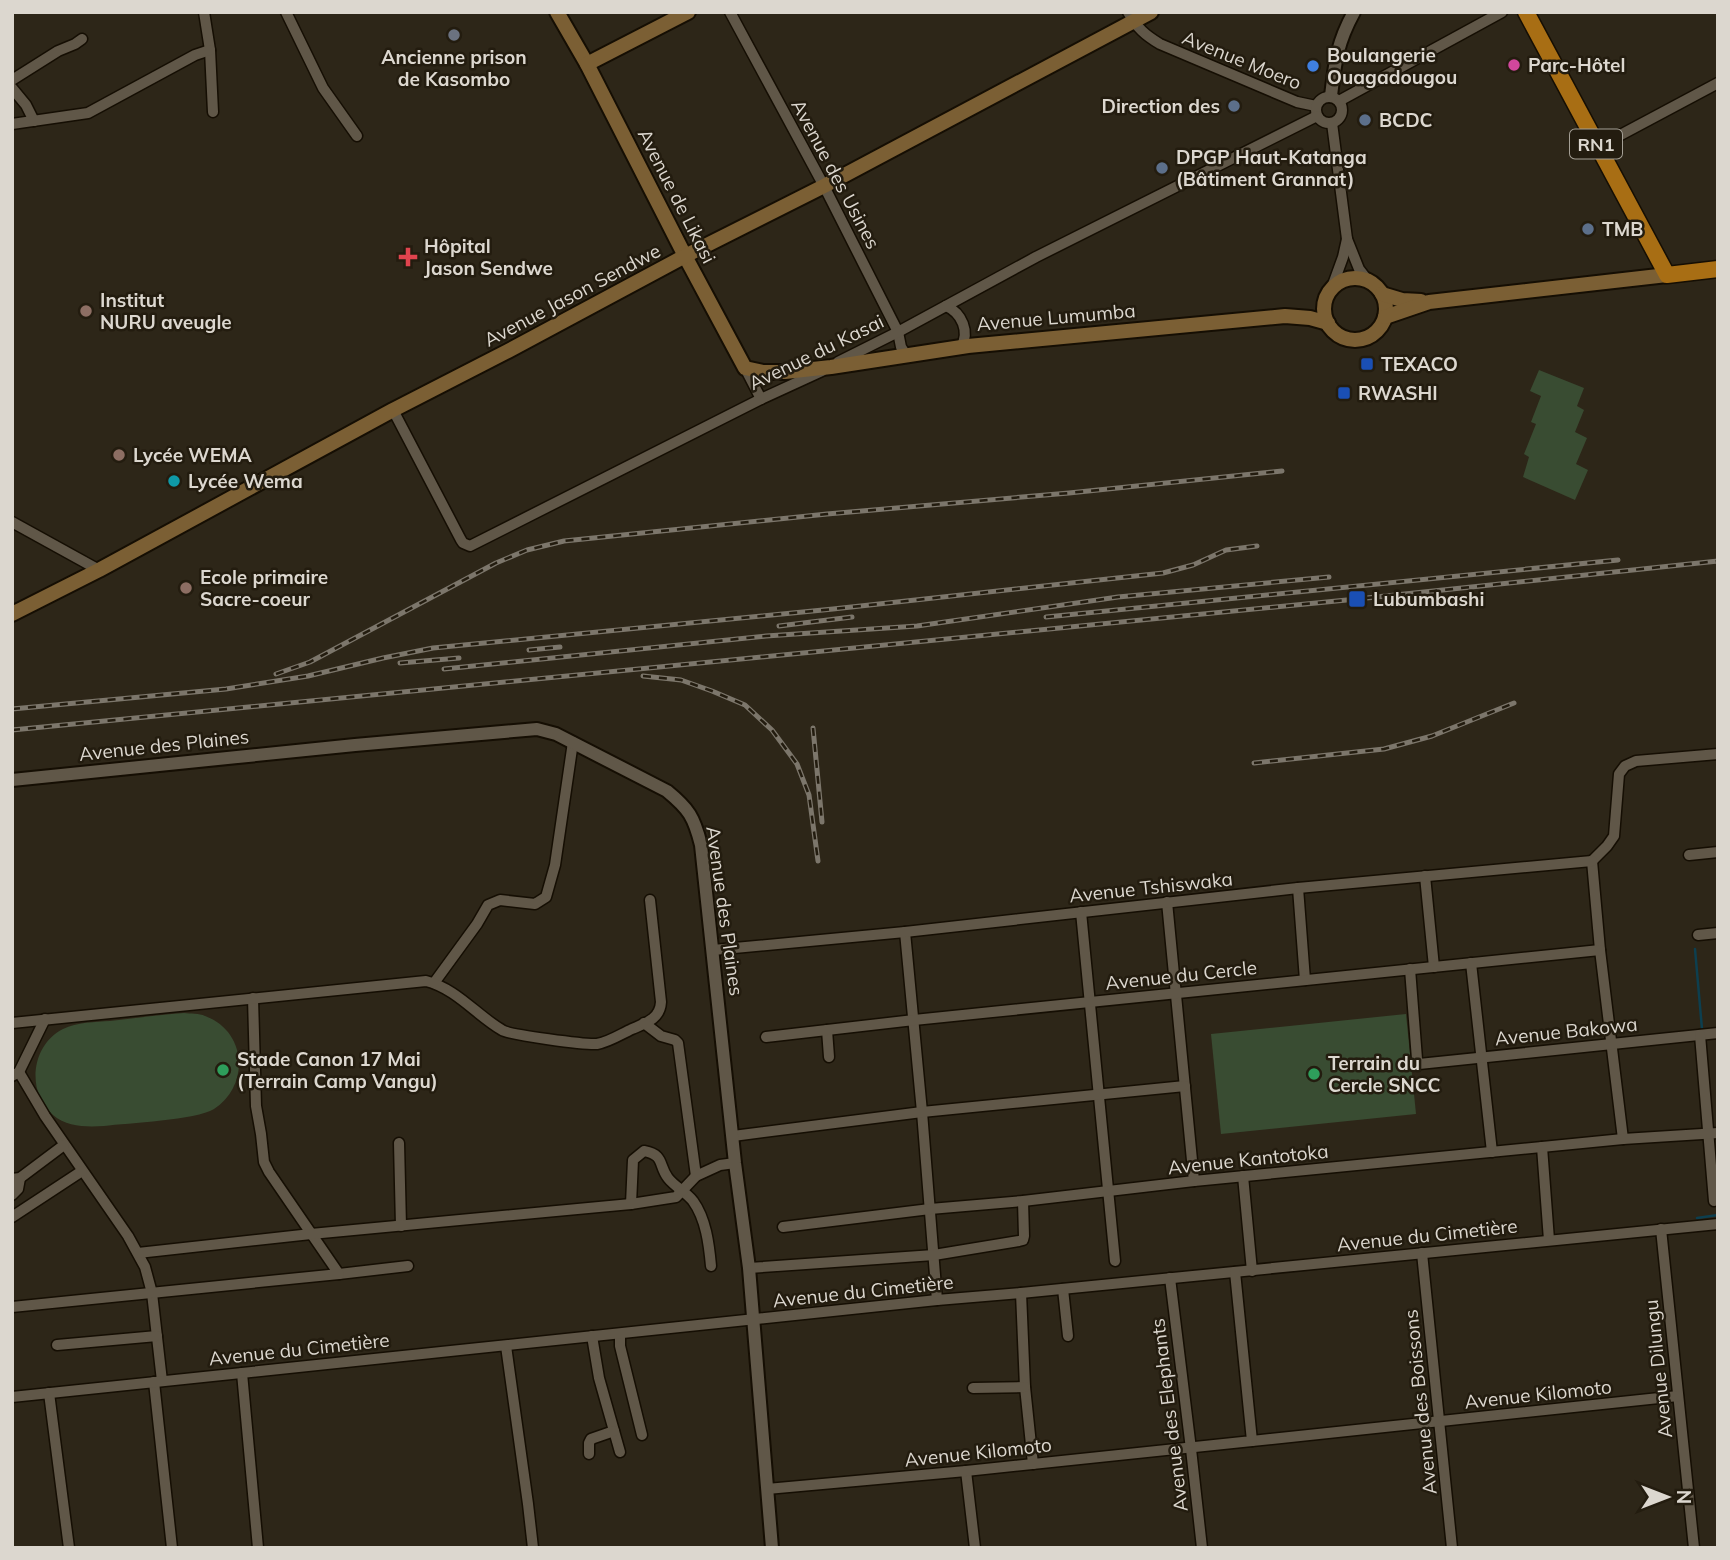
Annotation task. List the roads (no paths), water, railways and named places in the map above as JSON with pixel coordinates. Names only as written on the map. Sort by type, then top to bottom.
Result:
[{"type":"highway","name":"RN1","points":[[1526,12],[1667,275]]},
{"type":"highway","points":[[1667,275],[1718,269]]},
{"type":"main road","name":"Avenue de Likasi","points":[[558,12],[745,368]]},
{"type":"main road","points":[[587,64],[688,12]]},
{"type":"main road","name":"Avenue Jason Sendwe","points":[[12,614],[685,256],[824,186],[1131,17],[1151,12]]},
{"type":"main road","points":[[1285,316],[1311,307],[1346,279],[1358,278],[1369,282],[1382,294],[1402,300],[1429,302],[1667,275]]},
{"type":"main road","points":[[1330,292],[1324,306],[1328,323],[1339,335],[1356,340],[1373,334],[1382,324],[1385,317],[1382,294]]},
{"type":"main road","points":[[1385,317],[1429,302]]},
{"type":"main road","points":[[1285,316],[1328,323]]},
{"type":"main road","name":"Avenue Lumumba","points":[[745,368],[773,372],[831,367],[961,347],[1285,316]]},
{"type":"street","points":[[204,12],[210,50],[213,112]]},
{"type":"street","points":[[286,12],[323,88],[357,136]]},
{"type":"street","name":"Avenue des Usines","points":[[730,12],[824,186],[898,332],[906,355]]},
{"type":"street","points":[[1317,111],[1324,122],[1332,123],[1342,111],[1335,98],[1335,60],[1342,34],[1353,12]]},
{"type":"street","name":"Avenue du Kasai","points":[[393,410],[463,544],[470,545],[761,398],[831,367],[1317,111],[1322,98],[1335,98],[1502,12]]},
{"type":"street","name":"Avenue Moero","points":[[1131,17],[1143,34],[1160,44],[1317,111]]},
{"type":"street","points":[[12,80],[82,39]]},
{"type":"street","points":[[12,124],[88,113],[195,55],[210,50]]},
{"type":"street","points":[[1598,147],[1718,83]]},
{"type":"street","points":[[12,88],[26,105],[34,121]]},
{"type":"street","points":[[1332,123],[1347,239],[1359,269],[1369,282]]},
{"type":"street","points":[[1330,292],[1347,239]]},
{"type":"street","points":[[946,306],[957,313],[964,327],[965,340],[961,347]]},
{"type":"street","name":"Avenue de Likasi","points":[[745,368],[761,398]]},
{"type":"street","points":[[12,523],[99,570]]},
{"type":"street","name":"Avenue des Plaines","points":[[12,780],[537,730],[556,734],[667,791],[688,811],[694,819],[701,845],[713,950],[749,1268],[772,1548]]},
{"type":"street","points":[[434,984],[488,905],[500,900],[535,904],[546,897],[555,865],[573,743]]},
{"type":"street","points":[[1623,1139],[1592,861],[1614,836],[1619,774],[1625,766],[1636,761],[1718,754]]},
{"type":"street","points":[[1689,855],[1718,852]]},
{"type":"street","name":"Avenue Tshiswaka","points":[[713,950],[905,932],[1298,888],[1592,861]]},
{"type":"street","points":[[1425,876],[1434,967]]},
{"type":"street","points":[[1298,888],[1305,980]]},
{"type":"street","points":[[12,1023],[426,981],[461,998],[500,1029],[514,1035],[598,1044],[656,1017],[661,1007],[650,900]]},
{"type":"street","points":[[1167,902],[1194,1181]]},
{"type":"street","points":[[1081,912],[1115,1261]]},
{"type":"street","points":[[905,932],[937,1300]]},
{"type":"street","points":[[1698,934],[1718,933]]},
{"type":"street","name":"Avenue du Cercle","points":[[766,1037],[1600,950]]},
{"type":"street","points":[[1471,963],[1492,1152]]},
{"type":"street","name":"Avenue Bakowa","points":[[1410,969],[1419,1064],[1718,1033]]},
{"type":"street","points":[[253,998],[256,1105],[264,1162],[339,1274]]},
{"type":"street","points":[[45,1019],[16,1074],[145,1266],[152,1293],[157,1336],[158,1382],[172,1548]]},
{"type":"street","points":[[644,1023],[661,1037],[678,1043],[696,1176]]},
{"type":"street","points":[[827,1030],[829,1057]]},
{"type":"street","points":[[1700,1035],[1713,1133],[1714,1201]]},
{"type":"street","points":[[733,1136],[922,1112],[1185,1086]]},
{"type":"street","name":"Avenue Kantotoka","points":[[782,1227],[1243,1176],[1623,1139],[1713,1133]]},
{"type":"street","points":[[399,1143],[401,1226]]},
{"type":"street","points":[[12,1195],[18,1189],[16,1179],[64,1145]]},
{"type":"street","points":[[1542,1147],[1549,1240]]},
{"type":"street","points":[[631,1203],[633,1160],[644,1151],[654,1153],[667,1177],[694,1203],[706,1232],[711,1266]]},
{"type":"street","points":[[138,1253],[672,1198],[680,1194],[696,1176],[720,1165],[735,1163]]},
{"type":"street","points":[[12,1217],[82,1171]]},
{"type":"street","points":[[1243,1176],[1252,1271]]},
{"type":"street","points":[[749,1268],[934,1255],[1021,1240],[1024,1236],[1023,1201]]},
{"type":"street","name":"Avenue du Cimetière","points":[[12,1397],[937,1300],[1718,1224]]},
{"type":"street","name":"Avenue Dilungu","points":[[1661,1229],[1694,1548]]},
{"type":"street","name":"Avenue des Boissons","points":[[1422,1253],[1452,1548]]},
{"type":"street","points":[[12,1307],[408,1266]]},
{"type":"street","points":[[1235,1272],[1252,1441]]},
{"type":"street","name":"Avenue des Elephants","points":[[1170,1278],[1202,1548]]},
{"type":"street","points":[[1063,1289],[1068,1336]]},
{"type":"street","points":[[1021,1293],[1025,1387],[1033,1464]]},
{"type":"street","points":[[620,1334],[620,1346],[642,1436]]},
{"type":"street","points":[[57,1345],[157,1336]]},
{"type":"street","points":[[593,1336],[599,1378],[621,1452]]},
{"type":"street","points":[[506,1346],[533,1548]]},
{"type":"street","points":[[243,1373],[258,1548]]},
{"type":"street","points":[[973,1388],[1025,1387]]},
{"type":"street","points":[[49,1393],[69,1548]]},
{"type":"street","name":"Avenue Kilomoto","points":[[767,1489],[1191,1449],[1678,1396]]},
{"type":"street","points":[[589,1454],[591,1439],[614,1431]]},
{"type":"street","points":[[966,1471],[975,1548]]},
{"type":"waterway","points":[[1695,949],[1702,1029]]},
{"type":"waterway","points":[[1697,1218],[1718,1215]]},
{"type":"railway","points":[[276,674],[310,662],[496,563],[527,550],[564,541],[1282,471]]},
{"type":"railway","points":[[12,709],[226,689],[308,676],[433,648],[1163,573],[1193,565],[1226,550],[1257,546]]},
{"type":"railway","points":[[1046,617],[1618,560]]},
{"type":"railway","points":[[12,730],[1357,599],[1718,561]]},
{"type":"railway","points":[[444,669],[766,636],[917,626],[1118,597],[1329,577]]},
{"type":"railway","points":[[779,626],[852,617]]},
{"type":"railway","points":[[529,650],[560,647]]},
{"type":"railway","points":[[400,663],[459,658]]},
{"type":"railway","points":[[643,676],[681,680],[712,691],[745,705],[772,730],[797,764],[809,795],[818,861]]},
{"type":"railway","points":[[1254,763],[1384,749],[1432,736],[1514,703]]},
{"type":"railway","points":[[813,728],[822,822]]},
{"type":"place","name":"Ancienne prison de Kasombo","points":[[454,35]]},
{"type":"place","name":"Parc-Hôtel","points":[[1514,65]]},
{"type":"place","name":"Boulangerie Ouagadougou","points":[[1313,66]]},
{"type":"place","name":"Direction des","points":[[1234,106]]},
{"type":"place","name":"BCDC","points":[[1365,120]]},
{"type":"place","name":"DPGP Haut-Katanga (Bâtiment Grannat)","points":[[1162,168]]},
{"type":"place","name":"TMB","points":[[1588,229]]},
{"type":"place","name":"Hôpital Jason Sendwe","points":[[408,257]]},
{"type":"place","name":"Institut NURU aveugle","points":[[86,311]]},
{"type":"place","name":"TEXACO","points":[[1367,364]]},
{"type":"place","name":"RWASHI","points":[[1344,393]]},
{"type":"place","name":"Lycée WEMA","points":[[119,455]]},
{"type":"place","name":"Lycée Wema","points":[[174,481]]},
{"type":"place","name":"Ecole primaire Sacre-coeur","points":[[186,588]]},
{"type":"place","name":"Lubumbashi","points":[[1357,599]]},
{"type":"place","name":"Stade Canon 17 Mai (Terrain Camp Vangu)","points":[[223,1070]]},
{"type":"place","name":"Terrain du Cercle SNCC","points":[[1314,1074]]}]
